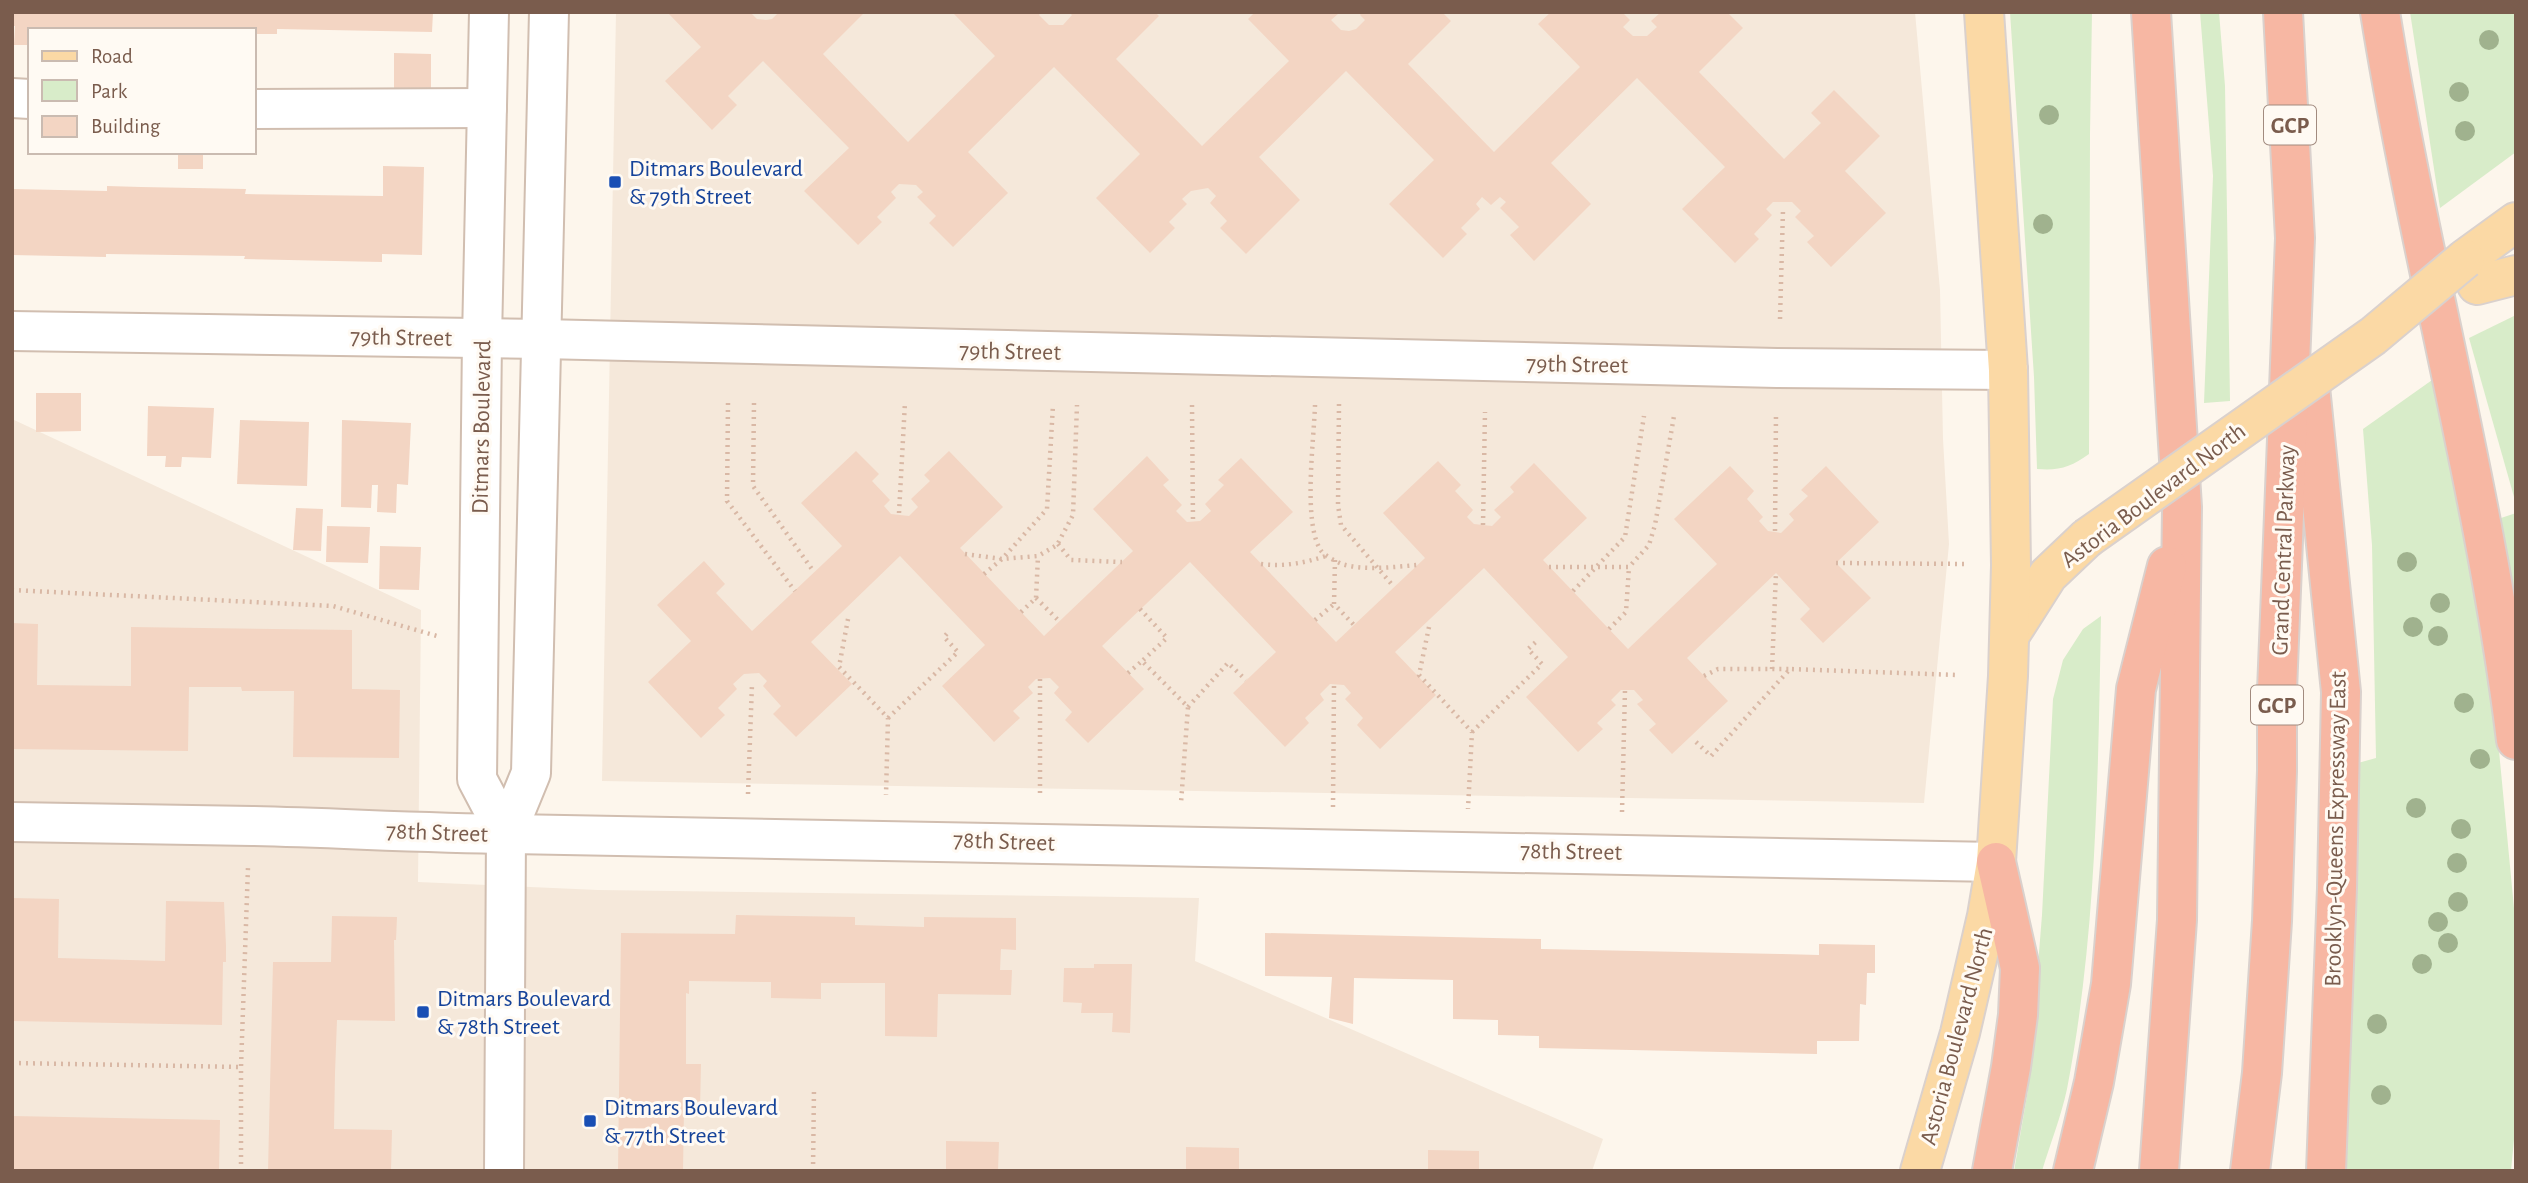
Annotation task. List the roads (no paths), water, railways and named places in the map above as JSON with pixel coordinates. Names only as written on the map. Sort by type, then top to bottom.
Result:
[{"type":"highway","points":[[2151,12],[2182,507],[2178,920],[2159,1171]]},
{"type":"highway","name":"Grand Central Parkway","points":[[2250,1171],[2262,1073],[2271,933],[2277,691],[2295,238],[2283,12]]},
{"type":"highway","points":[[2380,12],[2406,163],[2497,605],[2516,740]]},
{"type":"highway","name":"Brooklyn-Queens Expressway East","points":[[2295,238],[2342,692],[2326,1171]]},
{"type":"highway","points":[[2073,1171],[2094,1082],[2111,984],[2136,689],[2182,507]]},
{"type":"highway","points":[[1992,1171],[2011,1068],[2018,1015],[2020,968],[1996,862]]},
{"type":"main road","points":[[1983,12],[2008,370],[2010,635]]},
{"type":"main road","name":"Astoria Boulevard North","points":[[1920,1171],[1943,1096],[1975,972],[1996,862],[2010,635],[2048,575],[2087,538],[2373,336],[2471,272],[2516,222]]},
{"type":"main road","points":[[2471,272],[2516,275]]},
{"type":"street","name":"Ditmars Boulevard","points":[[489,12],[477,779],[506,834]]},
{"type":"street","name":"Ditmars Boulevard","points":[[504,1171],[506,834],[531,773],[549,12]]},
{"type":"street","points":[[256,109],[487,108]]},
{"type":"street","name":"79th Street","points":[[12,331],[542,339],[1777,368],[2008,370]]},
{"type":"street","name":"78th Street","points":[[12,822],[506,834],[1333,846],[1996,862]]},
{"type":"place","name":"Ditmars Boulevard & 79th Street","points":[[615,182]]},
{"type":"place","name":"Ditmars Boulevard & 78th Street","points":[[423,1012]]},
{"type":"place","name":"Ditmars Boulevard & 77th Street","points":[[590,1121]]}]
